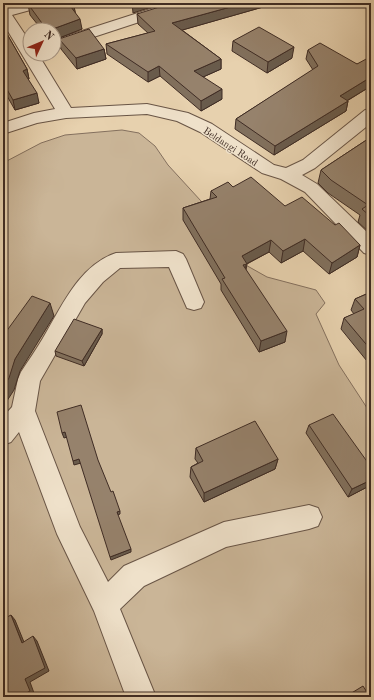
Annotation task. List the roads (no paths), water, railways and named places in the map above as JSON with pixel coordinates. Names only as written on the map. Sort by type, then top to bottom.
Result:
[{"type":"street","points":[[22,41],[3,13],[40,3]]},
{"type":"street","points":[[62,42],[183,3]]},
{"type":"street","points":[[35,62],[66,113]]},
{"type":"street","name":"Beldangi Road","points":[[3,129],[34,118],[66,113],[147,109],[182,117],[206,128],[268,169],[287,175],[311,188],[371,248]]},
{"type":"street","points":[[287,175],[309,164],[371,114]]},
{"type":"street","points":[[3,434],[23,411],[29,379],[78,297],[96,276],[116,261],[176,259],[194,302]]},
{"type":"street","points":[[23,411],[70,534],[105,605],[141,697]]},
{"type":"street","points":[[105,605],[134,576],[224,535],[309,517]]}]
